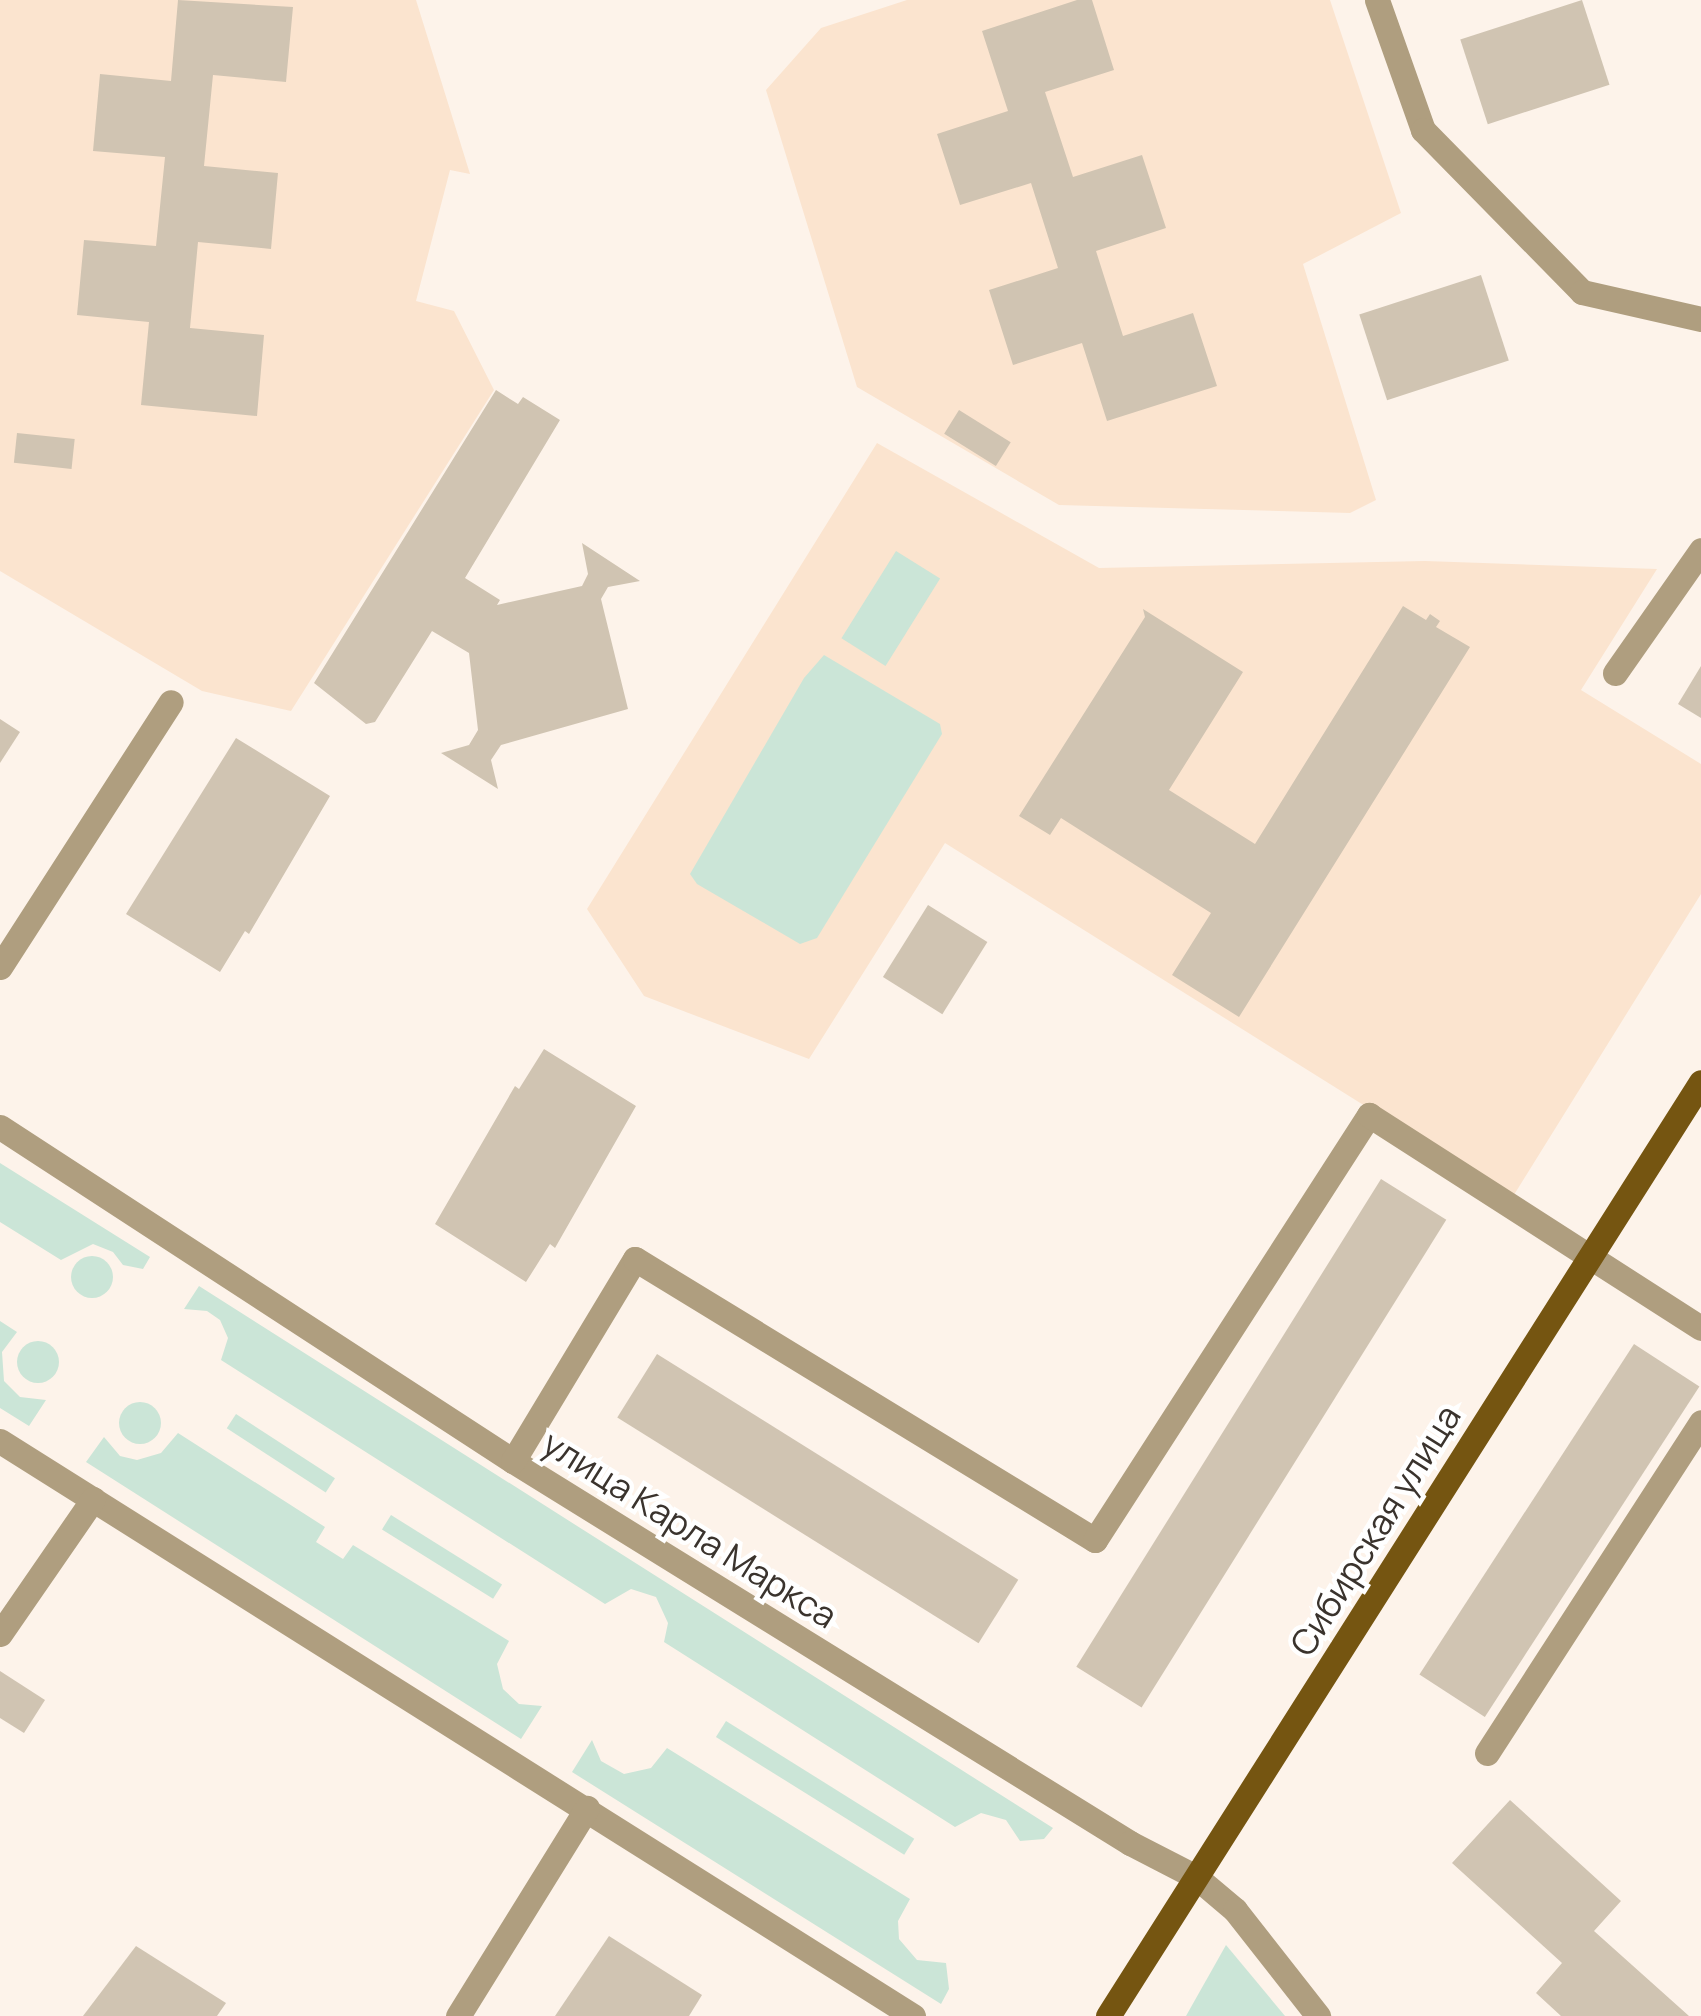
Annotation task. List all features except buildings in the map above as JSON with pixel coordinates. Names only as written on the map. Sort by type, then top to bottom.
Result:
[{"type":"main road","name":"Сибирская улица","points":[[1108,2016],[1701,1082]]},
{"type":"street","points":[[1377,0],[1423,130],[1568,280],[1582,292],[1701,318]]},
{"type":"street","points":[[1615,673],[1701,550]]},
{"type":"street","points":[[0,966],[171,702]]},
{"type":"street","points":[[513,1460],[635,1258],[1095,1540],[1369,1115],[1701,1328]]},
{"type":"street","name":"улица Карла Маркса","points":[[0,1126],[513,1460],[1130,1843],[1196,1877],[1235,1910],[1318,2016]]},
{"type":"street","points":[[1488,1753],[1701,1422]]},
{"type":"street","points":[[0,1441],[588,1808],[912,2016]]},
{"type":"street","points":[[0,1634],[94,1499]]},
{"type":"street","points":[[458,2016],[588,1808]]},
{"type":"shaded area","points":[[0,0],[416,0],[470,174],[450,170],[416,301],[454,311],[494,390],[291,711],[202,691],[0,571]]},
{"type":"shaded area","points":[[907,0],[1330,0],[1401,213],[1303,264],[1376,500],[1350,513],[1059,505],[857,387],[766,90],[821,28]]},
{"type":"shaded area","points":[[877,443],[1099,568],[1425,561],[1657,569],[1581,690],[1701,764],[1701,894],[1512,1198],[945,843],[809,1059],[644,996],[587,909]]},
{"type":"green space","points":[[896,551],[940,579],[886,666],[841,638]]},
{"type":"green space","points":[[824,655],[940,724],[942,734],[817,938],[800,944],[697,884],[690,874],[804,678]]},
{"type":"green space","points":[[0,1163],[150,1257],[143,1269],[123,1265],[113,1252],[93,1244],[61,1260],[0,1222]]},
{"type":"green space","points":[[92,1256],[107,1262],[113,1277],[107,1292],[92,1298],[77,1292],[71,1277],[77,1262]]},
{"type":"green space","points":[[199,1286],[1053,1828],[1044,1839],[1020,1841],[1006,1820],[981,1813],[955,1827],[664,1642],[668,1623],[656,1597],[631,1589],[605,1604],[221,1360],[228,1338],[220,1320],[207,1311],[184,1309]]},
{"type":"green space","points":[[0,1321],[17,1332],[2,1352],[4,1381],[20,1397],[46,1400],[29,1426],[0,1408]]},
{"type":"green space","points":[[38,1341],[53,1347],[59,1362],[53,1377],[38,1383],[23,1377],[17,1362],[23,1347]]},
{"type":"green space","points":[[140,1402],[155,1408],[161,1423],[155,1438],[140,1444],[125,1438],[119,1423],[125,1408]]},
{"type":"green space","points":[[236,1414],[335,1478],[326,1493],[227,1428]]},
{"type":"green space","points":[[178,1433],[325,1527],[316,1542],[343,1559],[353,1545],[509,1641],[497,1664],[503,1689],[519,1704],[542,1706],[521,1739],[86,1462],[104,1437],[120,1456],[137,1460],[161,1453]]},
{"type":"green space","points":[[391,1515],[502,1584],[493,1599],[382,1529]]},
{"type":"green space","points":[[726,1721],[914,1839],[904,1855],[716,1737]]},
{"type":"green space","points":[[592,1740],[601,1761],[624,1774],[651,1768],[667,1748],[910,1899],[898,1921],[899,1939],[917,1960],[946,1963],[949,1989],[941,2004],[572,1772]]},
{"type":"green space","points":[[1226,1945],[1285,2016],[1186,2016]]}]
